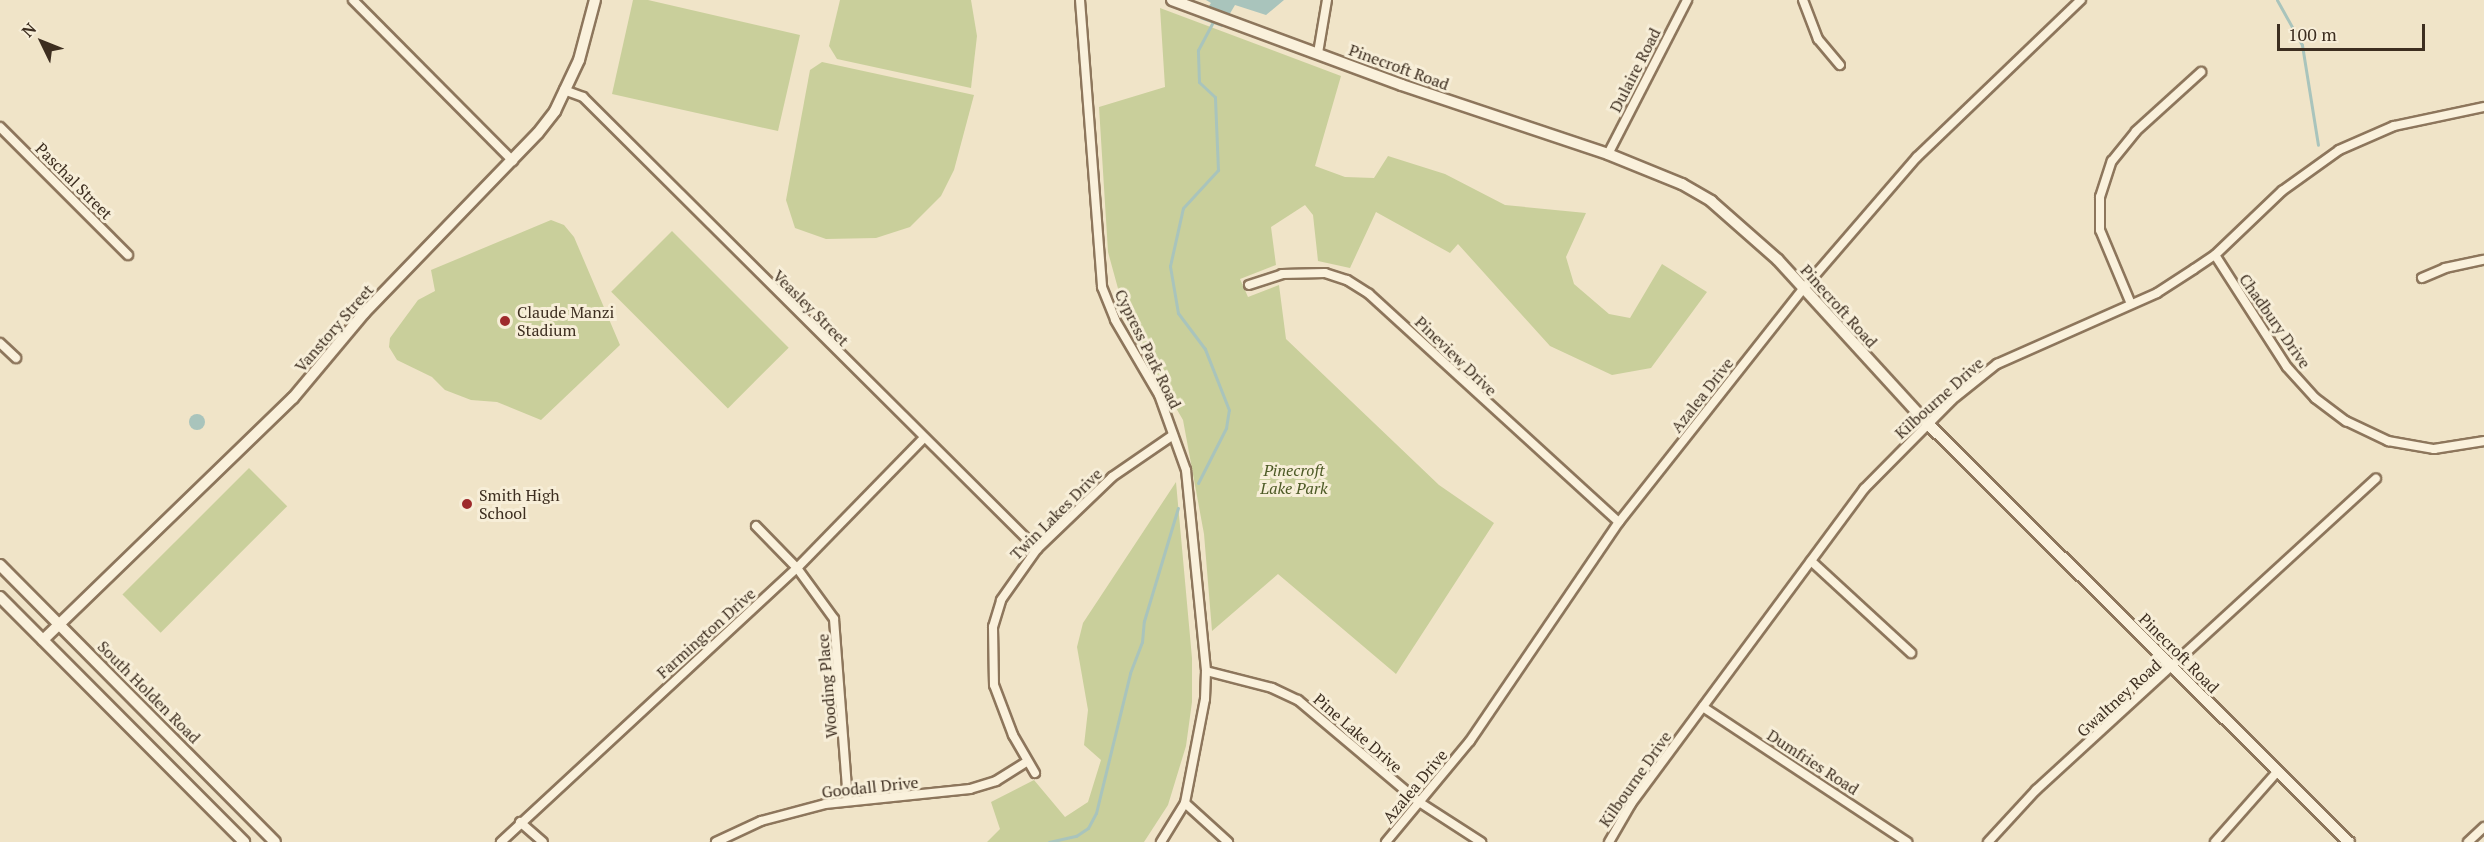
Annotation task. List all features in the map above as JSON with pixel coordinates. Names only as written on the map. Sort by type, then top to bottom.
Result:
[{"type":"street","points":[[353,0],[513,161]]},
{"type":"street","name":"Vanstory Street","points":[[44,640],[293,398],[380,297],[513,161],[555,111],[579,60],[595,0]]},
{"type":"street","name":"Cypress Park Road","points":[[1080,0],[1102,287],[1115,320],[1159,396],[1186,470],[1206,671],[1205,699],[1185,803],[1161,842]]},
{"type":"street","name":"Pinecroft Road","points":[[1172,0],[1402,85],[1608,153],[1682,184],[1711,201],[1742,225],[1928,423],[2349,842]]},
{"type":"street","points":[[1318,53],[1327,0]]},
{"type":"street","name":"Dulaire Road","points":[[1608,153],[1687,0]]},
{"type":"street","points":[[1803,0],[1818,39],[1840,65]]},
{"type":"street","name":"Azalea Drive","points":[[1386,842],[1470,741],[1619,522],[1803,289],[1917,158],[2081,0]]},
{"type":"street","points":[[2131,304],[2100,230],[2100,197],[2112,161],[2130,139],[2201,72]]},
{"type":"street","name":"Veasley Street","points":[[564,90],[583,97],[1037,549]]},
{"type":"street","name":"Kilbourne Drive","points":[[1609,842],[1631,804],[1864,489],[1928,423],[1997,364],[2157,293],[2214,255],[2282,191],[2339,150],[2394,126],[2484,107]]},
{"type":"street","name":"Paschal Street","points":[[0,127],[128,255]]},
{"type":"street","name":"Chadbury Drive","points":[[2214,255],[2287,367],[2315,398],[2346,421],[2388,441],[2434,449],[2484,441]]},
{"type":"street","points":[[2422,278],[2445,268],[2484,260]]},
{"type":"street","name":"Pineview Drive","points":[[1249,285],[1282,274],[1325,273],[1347,280],[1370,294],[1619,522]]},
{"type":"street","points":[[0,343],[16,358]]},
{"type":"street","name":"Twin Lakes Drive","points":[[1035,772],[1027,762],[994,685],[991,655],[993,627],[1001,600],[1037,549],[1112,477],[1173,435]]},
{"type":"street","name":"Farmington Drive","points":[[501,842],[798,567],[924,438]]},
{"type":"street","name":"Gwaltney Road","points":[[1988,842],[2036,790],[2376,478]]},
{"type":"street","name":"Wooding Place","points":[[756,526],[798,567],[834,619],[848,800]]},
{"type":"street","points":[[1811,561],[1911,653]]},
{"type":"street","name":"South Holden Road","points":[[0,565],[275,842]]},
{"type":"street","points":[[0,597],[244,842]]},
{"type":"street","name":"Pine Lake Drive","points":[[1206,671],[1272,688],[1299,700],[1419,802],[1481,842]]},
{"type":"street","name":"Dumfries Road","points":[[1703,707],[1907,842]]},
{"type":"street","name":"Goodall Drive","points":[[716,842],[761,821],[848,800],[970,789],[996,781],[1027,762]]},
{"type":"street","points":[[2216,842],[2277,772]]},
{"type":"street","points":[[1185,803],[1228,842]]},
{"type":"street","points":[[520,822],[543,842]]},
{"type":"street","points":[[2468,842],[2484,826]]},
{"type":"green space","points":[[633,0],[648,0],[800,35],[778,131],[612,94]]},
{"type":"green space","points":[[840,0],[971,0],[977,36],[971,88],[837,59],[829,46]]},
{"type":"green space","name":"Pinecroft Lake Park","points":[[1160,8],[1341,76],[1315,166],[1345,177],[1374,178],[1388,156],[1445,174],[1505,205],[1586,213],[1566,257],[1574,284],[1609,314],[1630,318],[1662,264],[1707,292],[1651,368],[1612,375],[1550,346],[1458,244],[1450,253],[1376,212],[1350,268],[1318,261],[1313,215],[1305,205],[1271,227],[1276,265],[1240,279],[1248,297],[1279,285],[1286,339],[1439,485],[1494,523],[1396,674],[1278,574],[1212,631],[1204,534],[1183,420],[1128,325],[1108,252],[1099,107],[1165,87]]},
{"type":"green space","points":[[822,62],[974,95],[954,170],[941,196],[910,227],[876,238],[826,239],[795,228],[786,200],[810,70]]},
{"type":"green space","name":"Claude Manzi Stadium","points":[[551,220],[564,225],[574,237],[620,345],[541,420],[497,402],[471,400],[445,390],[432,377],[397,360],[389,347],[390,338],[418,300],[435,291],[431,270]]},
{"type":"green space","points":[[672,231],[789,348],[728,408],[611,292]]},
{"type":"green space","points":[[249,468],[287,506],[161,633],[122,595]]},
{"type":"green space","points":[[1176,482],[1192,658],[1192,702],[1186,746],[1168,805],[1144,842],[987,842],[1000,829],[991,802],[1034,780],[1065,817],[1088,802],[1101,760],[1084,745],[1088,710],[1077,647],[1083,623]]},
{"type":"water","points":[[1206,0],[1284,0],[1266,15],[1235,5],[1222,27],[1200,19],[1211,3]]},
{"type":"water","points":[[194,414],[200,414],[205,422],[203,428],[194,430],[189,425],[189,419]]},
{"type":"waterway","points":[[2277,0],[2302,45],[2318,145]]},
{"type":"waterway","points":[[1198,483],[1226,428],[1229,410],[1205,349],[1178,313],[1170,266],[1183,208],[1218,170],[1215,97],[1199,82],[1198,50],[1214,20]]},
{"type":"waterway","points":[[1049,842],[1076,836],[1088,828],[1096,813],[1130,673],[1142,642],[1144,621],[1178,508]]},
{"type":"place","name":"Claude Manzi Stadium","points":[[505,321]]},
{"type":"place","name":"Smith High School","points":[[467,504]]}]
